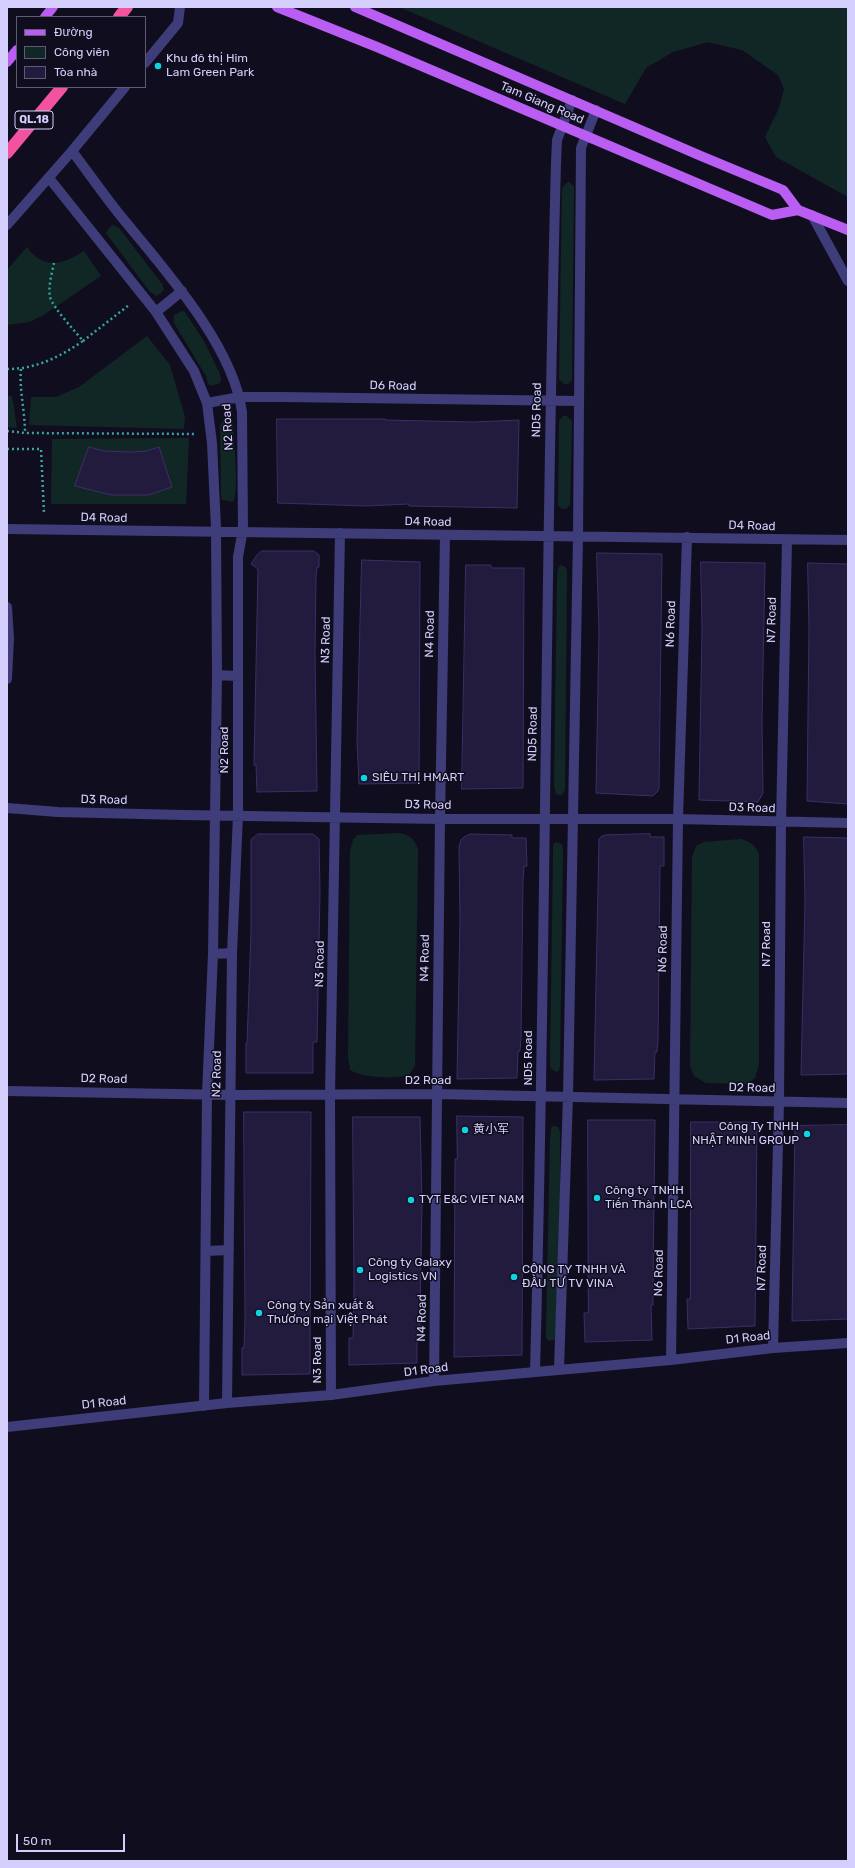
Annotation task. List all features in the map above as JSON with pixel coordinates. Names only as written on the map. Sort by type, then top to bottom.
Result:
[{"type":"highway","points":[[120,16],[127,7]]},
{"type":"highway","name":"QL.18","points":[[7,153],[61,88]]},
{"type":"main road","points":[[46,16],[53,7]]},
{"type":"main road","name":"Tam Giang Road","points":[[277,7],[377,47],[772,215],[798,210],[783,190],[355,7]]},
{"type":"main road","points":[[7,62],[16,51]]},
{"type":"main road","points":[[798,210],[848,230]]},
{"type":"street","points":[[146,62],[178,23],[180,7]]},
{"type":"street","points":[[7,225],[49,178],[124,88]]},
{"type":"street","name":"ND5 Road","points":[[535,1371],[542,1096],[550,401],[556,163],[557,140],[572,100]]},
{"type":"street","points":[[559,1369],[568,1096],[578,536],[581,148],[596,110]]},
{"type":"street","name":"N2 Road","points":[[72,151],[120,215],[182,292],[222,356],[240,397],[243,438],[243,533],[238,557],[238,816],[232,953],[227,1403]]},
{"type":"street","name":"N2 Road","points":[[49,178],[156,312],[194,370],[208,403],[212,443],[216,532],[217,675],[213,954],[207,1094],[204,1406]]},
{"type":"street","points":[[812,215],[848,281]]},
{"type":"street","points":[[156,312],[182,292]]},
{"type":"street","name":"D6 Road","points":[[208,403],[240,397],[579,401]]},
{"type":"street","name":"D4 Road","points":[[7,529],[848,540]]},
{"type":"street","name":"N3 Road","points":[[332,1395],[330,1094],[340,533]]},
{"type":"street","name":"N4 Road","points":[[434,1381],[440,818],[445,535]]},
{"type":"street","name":"N6 Road","points":[[671,1360],[678,819],[687,538]]},
{"type":"street","name":"N7 Road","points":[[773,1348],[779,1102],[781,822],[787,540]]},
{"type":"street","points":[[7,607],[9,638],[7,679]]},
{"type":"street","points":[[217,675],[237,676]]},
{"type":"street","name":"D3 Road","points":[[7,808],[58,812],[238,816],[678,819],[848,823]]},
{"type":"street","points":[[213,954],[232,953]]},
{"type":"street","name":"D2 Road","points":[[7,1091],[207,1094],[437,1094],[848,1103]]},
{"type":"street","points":[[206,1251],[229,1250]]},
{"type":"street","name":"D1 Road","points":[[7,1427],[227,1403],[332,1395],[434,1381],[671,1360],[773,1348],[848,1343]]},
{"type":"path","points":[[54,263],[50,286],[50,296],[53,304],[84,342]]},
{"type":"path","points":[[7,369],[21,369],[58,357],[84,342],[129,305]]},
{"type":"path","points":[[21,369],[20,382],[26,433]]},
{"type":"path","points":[[7,431],[26,433],[195,434]]},
{"type":"path","points":[[7,449],[41,449],[44,513]]},
{"type":"green space","points":[[399,7],[848,7],[848,197],[776,157],[765,137],[779,108],[784,89],[778,75],[742,50],[708,42],[673,52],[646,68],[625,104]]},
{"type":"green space","points":[[569,182],[574,186],[572,380],[568,384],[564,384],[559,379],[562,189],[565,184]]},
{"type":"green space","points":[[113,225],[119,228],[162,284],[164,290],[157,296],[150,292],[106,233]]},
{"type":"green space","points":[[27,247],[40,259],[54,263],[68,260],[84,251],[101,276],[42,316],[29,322],[7,325],[7,270]]},
{"type":"green space","points":[[182,311],[185,312],[204,341],[220,374],[220,383],[211,386],[208,384],[206,376],[174,323],[174,315]]},
{"type":"green space","points":[[147,336],[170,365],[185,417],[184,429],[29,425],[31,397],[56,397],[79,387]]},
{"type":"green space","points":[[7,396],[12,396],[17,428],[7,427]]},
{"type":"green space","points":[[563,416],[567,416],[572,421],[570,505],[566,509],[562,509],[558,505],[559,421]]},
{"type":"green space","points":[[225,418],[231,419],[233,422],[236,488],[233,502],[222,500],[221,493],[220,424]]},
{"type":"green space","points":[[189,438],[186,504],[51,504],[52,439]]},
{"type":"green space","points":[[560,565],[566,567],[567,572],[565,789],[563,794],[560,795],[556,794],[554,785],[557,577]]},
{"type":"green space","points":[[399,833],[411,838],[418,849],[415,1066],[409,1075],[379,1077],[363,1075],[350,1070],[348,1057],[350,851],[353,840],[357,835]]},
{"type":"green space","points":[[741,839],[752,844],[759,854],[759,1064],[755,1078],[747,1084],[706,1083],[694,1076],[690,1066],[692,857],[696,846],[704,842]]},
{"type":"green space","points":[[556,842],[562,844],[563,849],[560,1066],[559,1071],[556,1072],[550,1068],[550,1062],[553,845]]},
{"type":"green space","points":[[551,1127],[558,1127],[560,1132],[560,1205],[556,1336],[554,1340],[549,1341],[546,1338],[546,1329],[550,1139]]},
{"type":"building","points":[[277,419],[385,419],[473,422],[519,420],[517,508],[409,506],[409,504],[366,506],[278,503]]},
{"type":"building","points":[[89,447],[104,451],[132,452],[146,451],[159,447],[172,487],[149,495],[111,495],[75,486]]},
{"type":"building","points":[[262,551],[314,551],[319,555],[319,567],[317,567],[316,578],[315,653],[317,791],[257,792],[256,765],[254,765],[258,569],[251,564],[257,555]]},
{"type":"building","points":[[597,553],[662,554],[659,787],[658,791],[653,796],[596,793],[599,632]]},
{"type":"building","points":[[362,560],[420,562],[419,783],[359,784],[357,742]]},
{"type":"building","points":[[701,562],[765,563],[762,721],[763,793],[758,802],[699,800],[702,628]]},
{"type":"building","points":[[808,563],[848,564],[848,804],[807,801],[809,629]]},
{"type":"building","points":[[466,565],[491,565],[491,568],[524,568],[523,788],[462,789]]},
{"type":"building","points":[[258,834],[313,834],[319,839],[320,892],[317,1042],[313,1042],[313,1073],[246,1073],[251,933],[251,840]]},
{"type":"building","points":[[471,834],[512,835],[512,838],[526,838],[527,866],[524,866],[523,881],[521,1038],[520,1051],[518,1051],[517,1078],[457,1079],[460,920],[459,847],[461,840]]},
{"type":"building","points":[[650,834],[650,837],[664,837],[664,866],[660,866],[658,1040],[657,1052],[655,1052],[654,1079],[594,1080],[599,839],[606,835]]},
{"type":"building","points":[[804,837],[848,838],[848,1074],[801,1075],[805,903]]},
{"type":"building","points":[[244,1112],[311,1112],[310,1374],[242,1375],[242,1348],[244,1348],[245,1318]]},
{"type":"building","points":[[457,1116],[523,1117],[522,1355],[454,1357],[455,1159],[457,1159]]},
{"type":"building","points":[[353,1117],[420,1117],[422,1204],[420,1335],[417,1335],[417,1363],[349,1365],[349,1338],[353,1338],[354,1284]]},
{"type":"building","points":[[588,1120],[655,1120],[653,1305],[651,1305],[652,1340],[585,1342],[584,1313],[588,1313]]},
{"type":"building","points":[[691,1122],[757,1122],[755,1326],[688,1329],[687,1299],[690,1299]]},
{"type":"building","points":[[848,1125],[848,1319],[792,1321],[795,1126]]},
{"type":"place","name":"Khu đô thị Him Lam Green Park","points":[[158,66]]},
{"type":"place","name":"SIÊU THỊ HMART","points":[[364,778]]},
{"type":"place","name":"黄小军","points":[[465,1130]]},
{"type":"place","name":"Công Ty TNHH NHẬT MINH GROUP","points":[[807,1134]]},
{"type":"place","name":"Công ty TNHH Tiến Thành LCA","points":[[597,1198]]},
{"type":"place","name":"TYT E&C VIET NAM","points":[[411,1200]]},
{"type":"place","name":"Công ty Galaxy Logistics VN","points":[[360,1270]]},
{"type":"place","name":"CÔNG TY TNHH VÀ ĐẦU TƯ TV VINA","points":[[514,1277]]},
{"type":"place","name":"Công ty Sản xuất & Thương mại Việt Phát","points":[[259,1313]]}]
